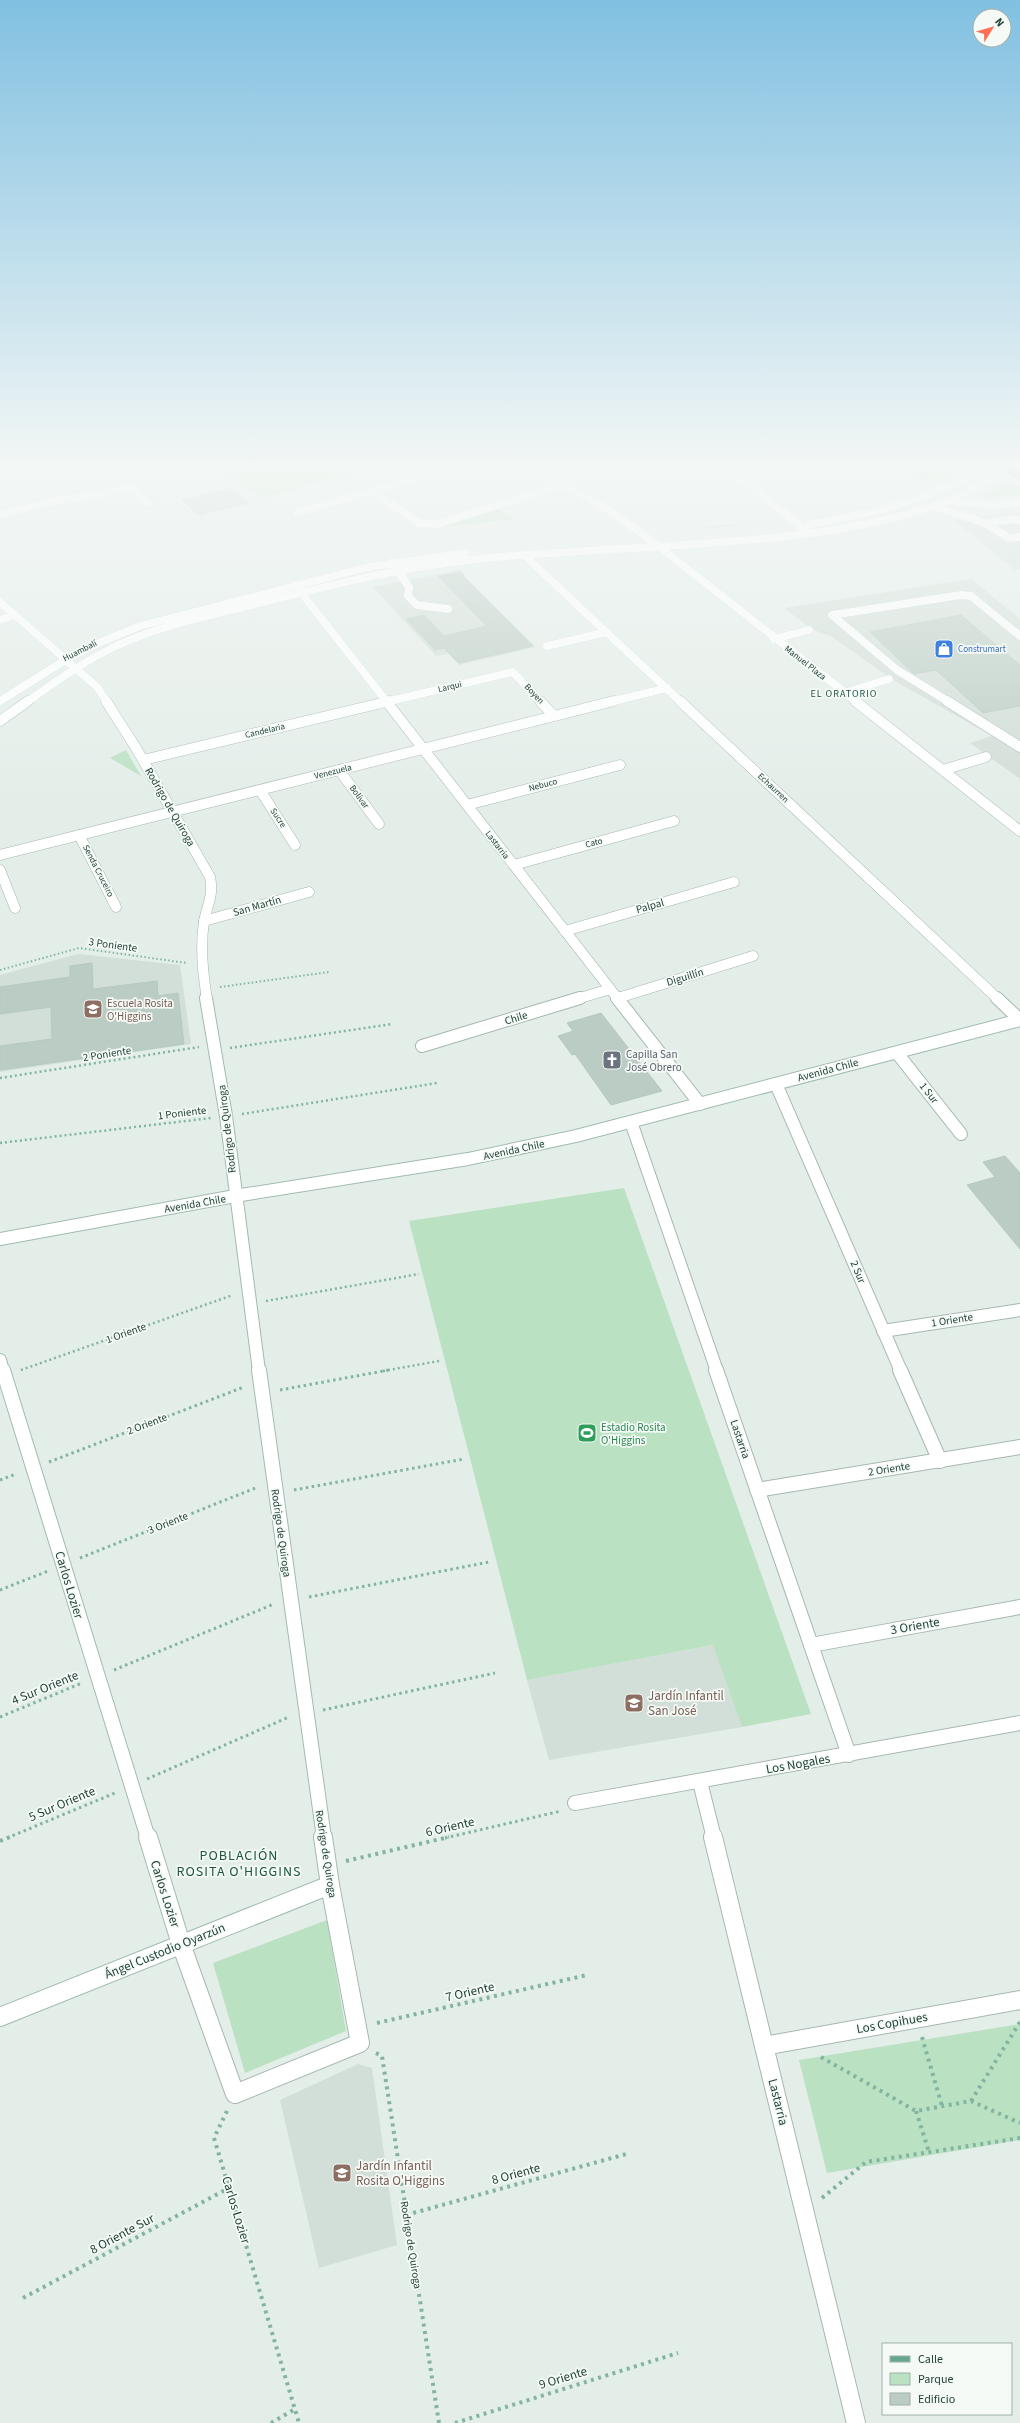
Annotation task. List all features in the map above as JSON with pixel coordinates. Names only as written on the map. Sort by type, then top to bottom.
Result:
[{"type":"street","name":"Huambalí","points":[[0,701],[66,658],[97,642],[140,626],[324,578]]},
{"type":"street","name":"Huambalí","points":[[0,721],[77,668],[109,649],[139,637],[301,592],[362,578]]},
{"type":"street","points":[[403,578],[409,586],[408,596],[417,605],[448,609]]},
{"type":"street","name":"Echaurren","points":[[550,578],[1020,1020]]},
{"type":"street","name":"Manuel Plaza","points":[[699,578],[774,639],[1020,831]]},
{"type":"street","name":"Lastarria","points":[[295,585],[700,1104]]},
{"type":"street","points":[[1020,636],[971,596],[961,595],[832,615],[897,670],[1020,747]]},
{"type":"street","name":"Rodrigo de Quiroga","points":[[0,602],[66,658],[97,687],[143,760],[212,881],[213,891],[204,921],[202,941],[205,989],[216,1048],[226,1116],[235,1196],[326,1865],[359,2035]]},
{"type":"street","points":[[0,620],[15,615]]},
{"type":"street","points":[[774,639],[810,630]]},
{"type":"street","points":[[547,646],[607,632]]},
{"type":"street","name":"Larqui","points":[[386,702],[513,672]]},
{"type":"street","name":"Boyen","points":[[513,672],[554,716]]},
{"type":"street","points":[[844,693],[889,679]]},
{"type":"street","name":"Venezuela","points":[[0,855],[667,688]]},
{"type":"street","name":"Candelaria","points":[[143,760],[386,702]]},
{"type":"street","points":[[943,770],[986,757]]},
{"type":"street","name":"Nebuco","points":[[467,805],[620,765]]},
{"type":"street","name":"Bolívar","points":[[339,770],[378,824]]},
{"type":"street","name":"Sucre","points":[[260,790],[295,845]]},
{"type":"street","name":"Cato","points":[[514,865],[674,821]]},
{"type":"street","name":"Senda Cruceiro","points":[[79,835],[116,907]]},
{"type":"street","points":[[0,870],[15,908]]},
{"type":"street","name":"Palpal","points":[[565,931],[734,882]]},
{"type":"street","name":"San Martín","points":[[204,921],[309,892]]},
{"type":"street","name":"Diguillín","points":[[618,998],[753,956]]},
{"type":"street","name":"Chile","points":[[422,1046],[610,989]]},
{"type":"street","name":"Avenida Chile","points":[[0,1239],[235,1196],[468,1159],[540,1144],[631,1122],[1020,1020]]},
{"type":"street","name":"1 Sur","points":[[897,1053],[961,1134]]},
{"type":"street","name":"2 Sur","points":[[776,1084],[940,1461]]},
{"type":"street","name":"Lastarria","points":[[631,1122],[848,1755]]},
{"type":"street","name":"1 Oriente","points":[[883,1331],[1020,1310]]},
{"type":"street","name":"Carlos Lozier","points":[[0,1360],[181,1944],[235,2094]]},
{"type":"street","name":"2 Oriente","points":[[757,1490],[1020,1447]]},
{"type":"street","name":"3 Oriente","points":[[811,1645],[1020,1607]]},
{"type":"street","name":"Los Nogales","points":[[575,1803],[700,1782],[1020,1723]]},
{"type":"street","name":"Lastarria","points":[[700,1782],[856,2423]]},
{"type":"street","name":"Ángel Custodio Oyarzún","points":[[0,2017],[330,1885]]},
{"type":"street","name":"Los Copihues","points":[[764,2046],[1020,2000]]},
{"type":"street","points":[[235,2094],[359,2035]]},
{"type":"path","name":"3 Poniente","points":[[0,970],[80,948],[203,966]]},
{"type":"path","points":[[205,989],[329,972]]},
{"type":"path","name":"2 Poniente","points":[[0,1078],[392,1024]]},
{"type":"path","name":"1 Poniente","points":[[0,1143],[226,1116],[437,1083]]},
{"type":"path","name":"1 Oriente","points":[[5,1376],[249,1297],[419,1274]]},
{"type":"path","name":"2 Oriente","points":[[33,1468],[261,1387],[439,1361]]},
{"type":"path","name":"3 Oriente","points":[[0,1590],[63,1565],[275,1487],[464,1459]]},
{"type":"path","name":"4 Sur Oriente","points":[[0,1717],[98,1677]]},
{"type":"path","name":"5 Sur Oriente","points":[[0,1841],[131,1786]]},
{"type":"path","name":"6 Oriente","points":[[326,1865],[557,1814],[575,1803]]},
{"type":"path","name":"7 Oriente","points":[[359,2035],[587,1975]]},
{"type":"path","points":[[917,2019],[942,2106]]},
{"type":"path","points":[[971,2101],[1020,2022]]},
{"type":"path","name":"Rodrigo de Quiroga","points":[[359,2035],[382,2056],[439,2423]]},
{"type":"path","points":[[793,2041],[916,2111],[971,2101],[1020,2123]]},
{"type":"path","name":"Carlos Lozier","points":[[235,2094],[214,2138],[299,2423]]},
{"type":"path","points":[[916,2111],[929,2152]]},
{"type":"path","points":[[804,2208],[832,2192],[866,2162],[1020,2138]]},
{"type":"path","name":"8 Oriente","points":[[406,2215],[630,2153]]},
{"type":"path","name":"8 Oriente Sur","points":[[23,2298],[229,2188]]},
{"type":"path","name":"9 Oriente","points":[[455,2423],[678,2353]]},
{"type":"path","points":[[270,2423],[295,2409]]},
{"type":"shaded area","points":[[419,578],[466,578],[536,647],[459,665],[448,654],[436,656],[373,587]]},
{"type":"shaded area","points":[[971,579],[1020,619],[1020,779],[970,743],[992,736],[893,680],[832,637],[812,629],[784,608]]},
{"type":"shaded area","name":"Escuela Rosita O'Higgins","points":[[78,954],[180,965],[191,1044],[0,1072],[0,975]]},
{"type":"shaded area","name":"Jardín Infantil San José","points":[[714,1645],[742,1727],[549,1760],[527,1680]]},
{"type":"shaded area","name":"Jardín Infantil Rosita O'Higgins","points":[[358,2064],[372,2068],[397,2245],[319,2268],[280,2100]]},
{"type":"green space","points":[[126,750],[141,776],[110,758]]},
{"type":"green space","name":"Estadio Rosita O'Higgins","points":[[624,1188],[811,1714],[742,1727],[713,1645],[527,1680],[409,1221]]},
{"type":"green space","points":[[327,1920],[346,2031],[245,2073],[213,1963]]},
{"type":"green space","points":[[1020,2024],[1020,2140],[827,2173],[799,2060]]},
{"type":"building","points":[[440,578],[465,578],[533,646],[459,663],[444,648],[435,650],[406,619],[424,615],[444,636],[487,626]]},
{"type":"building","name":"Construmart","points":[[961,615],[1020,665],[1020,706],[983,713],[936,670],[914,674],[870,632]]},
{"type":"building","name":"Escuela Rosita O'Higgins","points":[[92,963],[93,989],[157,981],[158,996],[178,993],[184,1044],[0,1070],[0,1046],[52,1039],[51,1007],[0,1014],[0,987],[70,977],[70,966]]},
{"type":"building","name":"Capilla San José Obrero","points":[[601,1013],[662,1091],[611,1105],[575,1054],[572,1055],[558,1036],[573,1031],[567,1023]]},
{"type":"building","points":[[1005,1156],[1020,1173],[1020,1249],[967,1185],[995,1177],[983,1162]]},
{"type":"place","name":"Construmart","points":[[944,649]]},
{"type":"place","name":"Escuela Rosita O'Higgins","points":[[93,1009]]},
{"type":"place","name":"Capilla San José Obrero","points":[[612,1060]]},
{"type":"place","name":"Estadio Rosita O'Higgins","points":[[587,1433]]},
{"type":"place","name":"Jardín Infantil San José","points":[[634,1703]]},
{"type":"place","name":"Jardín Infantil Rosita O'Higgins","points":[[342,2173]]},
{"type":"district","name":"EL ORATORIO","points":[[844,694]]},
{"type":"district","name":"POBLACIÓN ROSITA O'HIGGINS","points":[[239,1864]]}]
